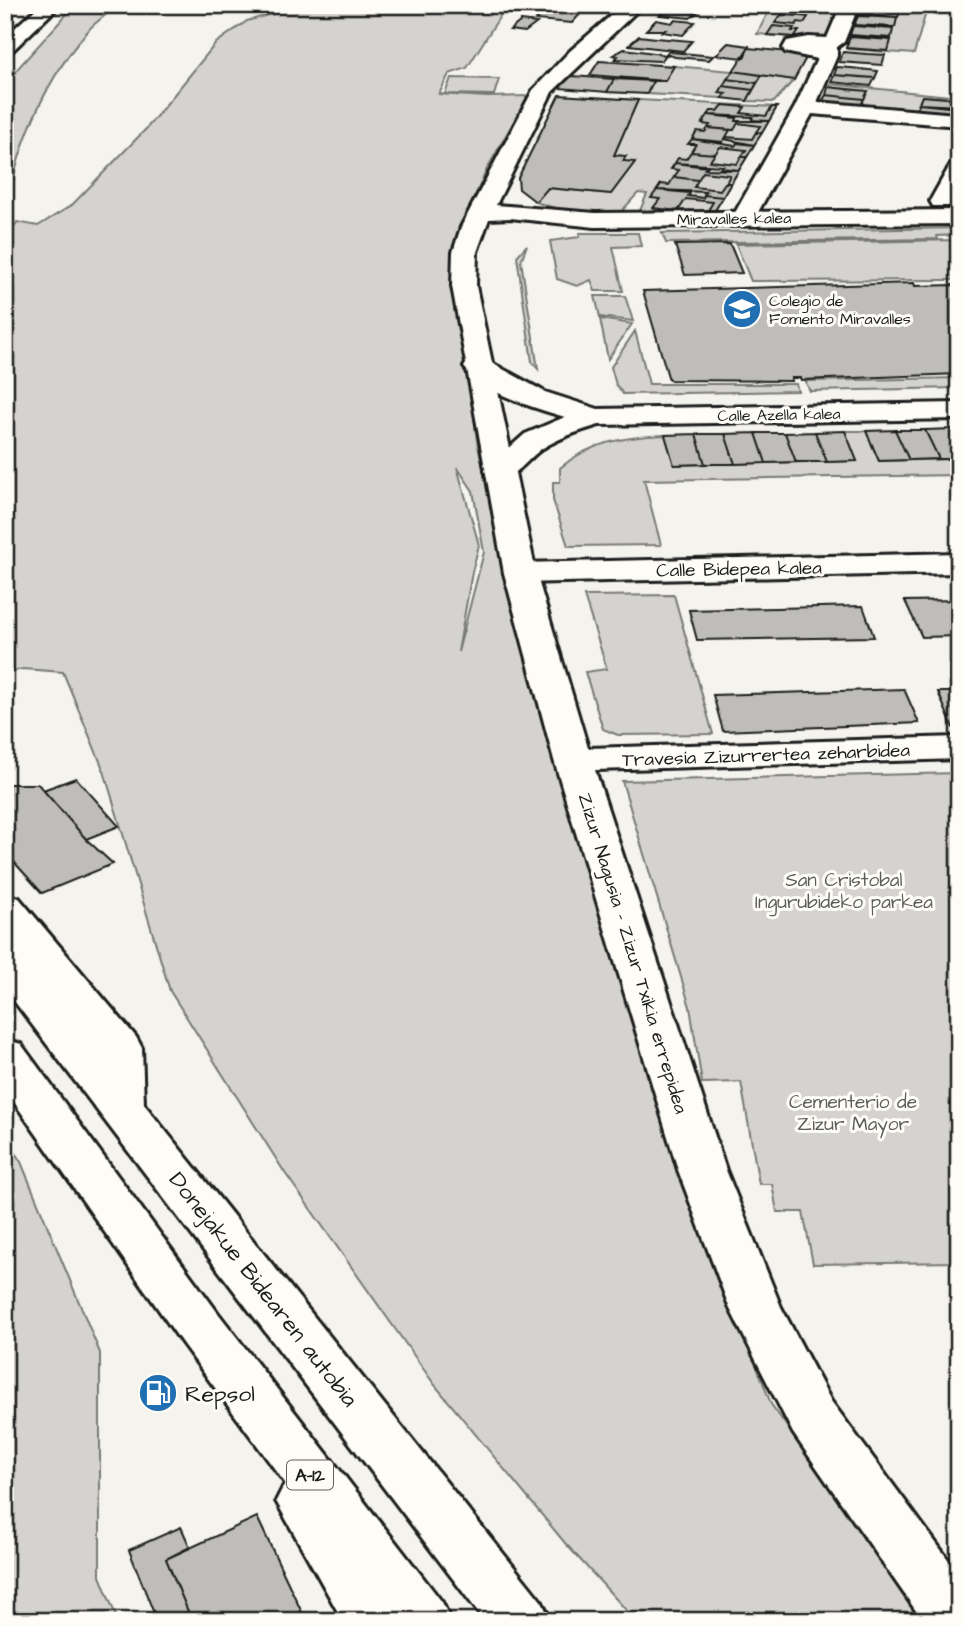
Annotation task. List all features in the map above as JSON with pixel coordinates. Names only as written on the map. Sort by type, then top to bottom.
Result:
[{"type":"main road","points":[[5,47],[51,5]]},
{"type":"main road","points":[[496,221],[543,90],[577,55],[634,5]]},
{"type":"main road","points":[[744,218],[805,107],[828,56],[823,49],[835,42],[850,5]]},
{"type":"main road","points":[[805,107],[956,120]]},
{"type":"main road","points":[[952,189],[941,210],[959,216]]},
{"type":"main road","name":"Miravalles kalea","points":[[872,216],[922,211],[952,189]]},
{"type":"main road","name":"Miravalles kalea","points":[[465,259],[496,221],[959,216]]},
{"type":"main road","name":"Zizur Nagusia - Zizur Txikia errepidea","points":[[465,259],[464,286],[478,367],[502,416],[500,471],[520,573],[573,760],[702,1170],[756,1309],[812,1417],[958,1621]]},
{"type":"main road","name":"Calle Azella kalea","points":[[478,367],[512,389],[548,405],[598,417],[959,411]]},
{"type":"main road","name":"Calle Azella kalea","points":[[502,416],[548,405]]},
{"type":"main road","name":"Calle Azella kalea","points":[[502,416],[569,425]]},
{"type":"main road","name":"Calle Azella kalea","points":[[500,471],[536,440],[569,425],[598,417]]},
{"type":"main road","name":"Calle Bidepea kalea","points":[[520,573],[959,563]]},
{"type":"main road","name":"Travesía Zizurrertea zeharbidea","points":[[573,760],[959,748]]},
{"type":"main road","points":[[5,907],[120,1048],[121,1108]]},
{"type":"main road","name":"Donejakue Bidearen autobia","points":[[5,959],[521,1621]]},
{"type":"main road","name":"A-12","points":[[5,1055],[200,1328],[421,1621]]},
{"type":"main road","points":[[200,1328],[375,1621]]},
{"type":"green space","points":[[75,5],[118,5],[86,33],[69,54],[41,103],[19,157],[12,184],[7,239],[17,222],[38,226],[72,205],[146,129],[216,43],[247,21],[304,5],[507,5],[467,68],[449,74],[439,94],[528,96],[487,169],[453,254],[477,441],[508,581],[696,1203],[771,1404],[925,1621],[636,1621],[565,1543],[434,1384],[285,1173],[170,991],[104,771],[63,672],[23,669],[5,673],[5,90],[18,68]],"holes":[[[457,467],[473,491],[484,552],[458,652],[479,545]]]},
{"type":"green space","points":[[772,5],[841,5],[825,40],[757,34]]},
{"type":"green space","points":[[862,5],[928,5],[914,54],[846,49],[888,50],[890,40],[850,37],[891,38],[893,29],[853,26],[895,27],[896,18],[858,14],[898,17],[900,8]]},
{"type":"green space","points":[[674,66],[733,71],[720,93],[726,94],[722,98],[647,94],[654,80],[665,80]]},
{"type":"green space","points":[[762,75],[794,80],[774,102],[747,101]]},
{"type":"green space","points":[[451,78],[499,79],[494,95],[445,94]]},
{"type":"green space","points":[[830,84],[959,99],[922,96],[915,111],[860,107],[867,91],[828,87]]},
{"type":"green space","points":[[638,100],[777,107],[714,212],[639,213],[647,194],[638,193],[620,213],[565,210],[534,201],[548,188],[611,194],[634,162],[623,161],[625,156],[614,155]]},
{"type":"green space","points":[[959,228],[959,235],[937,236],[938,239],[666,243],[662,233]]},
{"type":"green space","points":[[580,233],[638,233],[641,246],[613,247],[623,291],[595,291],[591,280],[577,286],[557,279],[550,241],[579,237]]},
{"type":"green space","points":[[959,240],[959,280],[751,281],[736,244]]},
{"type":"green space","points":[[527,245],[521,261],[538,369],[532,362],[517,256]]},
{"type":"green space","points":[[595,296],[625,296],[633,321],[600,317]]},
{"type":"green space","points":[[600,319],[632,324],[608,359]]},
{"type":"green space","points":[[635,331],[649,384],[796,384],[798,391],[623,394],[616,385],[611,367]]},
{"type":"green space","points":[[959,378],[959,388],[810,391],[805,381]]},
{"type":"green space","points":[[845,431],[866,431],[879,461],[959,459],[959,475],[644,480],[661,545],[568,546],[553,500],[553,482],[560,482],[560,468],[584,452],[610,442],[665,435],[674,465],[857,461]]},
{"type":"green space","points":[[674,595],[713,734],[618,735],[603,729],[585,672],[607,669],[584,596]]},
{"type":"green space","points":[[959,773],[959,1262],[813,1264],[803,1212],[777,1212],[772,1184],[759,1184],[741,1082],[702,1083],[690,1007],[622,781]]},
{"type":"green space","points":[[5,1137],[21,1162],[100,1353],[100,1576],[118,1621],[5,1621]]},
{"type":"building","points":[[787,5],[809,5],[807,8],[813,8],[810,14],[783,11]]},
{"type":"building","points":[[862,5],[901,8],[898,17],[858,14]]},
{"type":"building","points":[[667,8],[698,12],[690,18],[660,15]]},
{"type":"building","points":[[548,9],[582,12],[572,23],[536,20],[541,15],[546,16],[548,14],[543,13]]},
{"type":"building","points":[[781,15],[808,17],[804,23],[798,22],[796,25],[775,23]]},
{"type":"building","points":[[858,16],[897,18],[895,27],[854,25]]},
{"type":"building","points":[[656,20],[672,23],[674,20],[695,22],[683,35],[662,32],[665,30],[646,30]]},
{"type":"building","points":[[521,21],[537,23],[525,32],[510,30]]},
{"type":"building","points":[[773,26],[799,31],[795,37],[767,35]]},
{"type":"building","points":[[853,26],[893,29],[891,38],[850,35]]},
{"type":"building","points":[[639,36],[692,41],[683,51],[629,45]]},
{"type":"building","points":[[850,37],[891,40],[888,51],[846,48]]},
{"type":"building","points":[[728,43],[749,46],[744,58],[716,55]]},
{"type":"building","points":[[748,48],[807,56],[794,80],[733,71]]},
{"type":"building","points":[[624,49],[666,55],[661,61],[615,59],[618,56],[613,55]]},
{"type":"building","points":[[669,51],[713,56],[709,60],[675,57],[666,54]]},
{"type":"building","points":[[843,52],[885,55],[882,65],[839,62]]},
{"type":"building","points":[[599,61],[674,66],[665,81],[590,75]]},
{"type":"building","points":[[837,67],[878,71],[875,78],[834,75]]},
{"type":"building","points":[[733,71],[762,75],[757,83],[727,79]]},
{"type":"building","points":[[834,75],[875,78],[871,86],[831,82]]},
{"type":"building","points":[[571,76],[614,79],[607,92],[559,88]]},
{"type":"building","points":[[614,79],[653,81],[647,94],[607,92]]},
{"type":"building","points":[[727,79],[757,83],[753,90],[723,86]]},
{"type":"building","points":[[723,86],[753,90],[747,101],[722,98],[726,94],[719,93]]},
{"type":"building","points":[[828,87],[868,91],[864,99],[826,95]]},
{"type":"building","points":[[559,95],[638,100],[614,155],[626,156],[623,161],[635,162],[611,194],[548,188],[536,202],[519,189],[518,178]]},
{"type":"building","points":[[826,95],[864,99],[860,107],[821,103]]},
{"type":"building","points":[[922,96],[959,99],[959,106],[919,104]]},
{"type":"building","points":[[919,104],[958,108],[955,116],[915,112]]},
{"type":"building","points":[[723,105],[745,107],[741,113],[766,116],[772,107],[777,107],[769,121],[752,120],[753,117],[708,115],[711,111],[718,111]]},
{"type":"building","points":[[708,115],[737,118],[736,121],[769,121],[762,133],[756,132],[760,126],[738,123],[734,130],[708,128],[710,125],[702,124]]},
{"type":"building","points":[[708,128],[730,130],[726,137],[752,139],[756,132],[762,133],[754,145],[724,139],[723,142],[692,139],[697,131],[705,132]]},
{"type":"building","points":[[692,139],[735,146],[737,143],[754,145],[747,157],[741,157],[746,150],[720,147],[715,154],[691,152],[696,144],[688,144]]},
{"type":"building","points":[[691,152],[715,154],[710,161],[737,164],[741,157],[747,157],[739,170],[721,168],[723,166],[675,163],[678,158],[686,159]]},
{"type":"building","points":[[675,163],[707,167],[705,169],[739,170],[731,183],[726,183],[730,175],[703,172],[698,180],[674,177],[679,170],[671,169]]},
{"type":"building","points":[[674,177],[698,180],[694,187],[720,190],[725,183],[731,183],[723,197],[704,195],[706,192],[657,190],[661,184],[669,185]]},
{"type":"building","points":[[657,190],[690,193],[688,196],[703,198],[704,195],[723,197],[714,212],[707,212],[713,202],[686,199],[678,211],[653,208],[660,199],[651,198]]},
{"type":"building","points":[[730,244],[742,273],[685,275],[675,245]]},
{"type":"building","points":[[914,283],[915,286],[955,285],[959,291],[959,374],[801,380],[791,378],[792,381],[669,380],[643,291]]},
{"type":"building","points":[[954,429],[959,438],[959,459],[939,459],[925,430]]},
{"type":"building","points":[[895,430],[909,460],[879,461],[866,431]]},
{"type":"building","points":[[895,430],[925,430],[939,459],[909,460]]},
{"type":"building","points":[[845,431],[857,461],[827,462],[815,432]]},
{"type":"building","points":[[815,432],[827,462],[796,462],[785,433]]},
{"type":"building","points":[[756,433],[766,463],[735,464],[725,434]]},
{"type":"building","points":[[756,433],[785,433],[796,462],[766,463]]},
{"type":"building","points":[[696,434],[705,464],[674,465],[665,435]]},
{"type":"building","points":[[696,434],[725,434],[735,464],[705,464]]},
{"type":"building","points":[[959,600],[959,636],[922,637],[905,601]]},
{"type":"building","points":[[863,606],[874,637],[697,640],[689,610]]},
{"type":"building","points":[[904,689],[919,723],[723,731],[713,695]]},
{"type":"building","points":[[938,692],[959,692],[959,728],[953,728]]},
{"type":"building","points":[[76,778],[119,826],[86,839],[43,790]]},
{"type":"building","points":[[10,784],[38,784],[86,839],[113,864],[42,893],[5,852],[5,787]]},
{"type":"building","points":[[257,1517],[306,1621],[192,1621],[166,1559]]},
{"type":"building","points":[[181,1527],[190,1547],[166,1559],[192,1621],[157,1621],[129,1550]]},
{"type":"place","name":"Colegio de Fomento Miravalles","points":[[742,309]]},
{"type":"place","name":"Repsol","points":[[158,1393]]},
{"type":"park label","name":"San Cristobal Ingurubideko parkea","points":[[844,890]]},
{"type":"park label","name":"Cementerio de Zizur Mayor","points":[[853,1112]]}]
